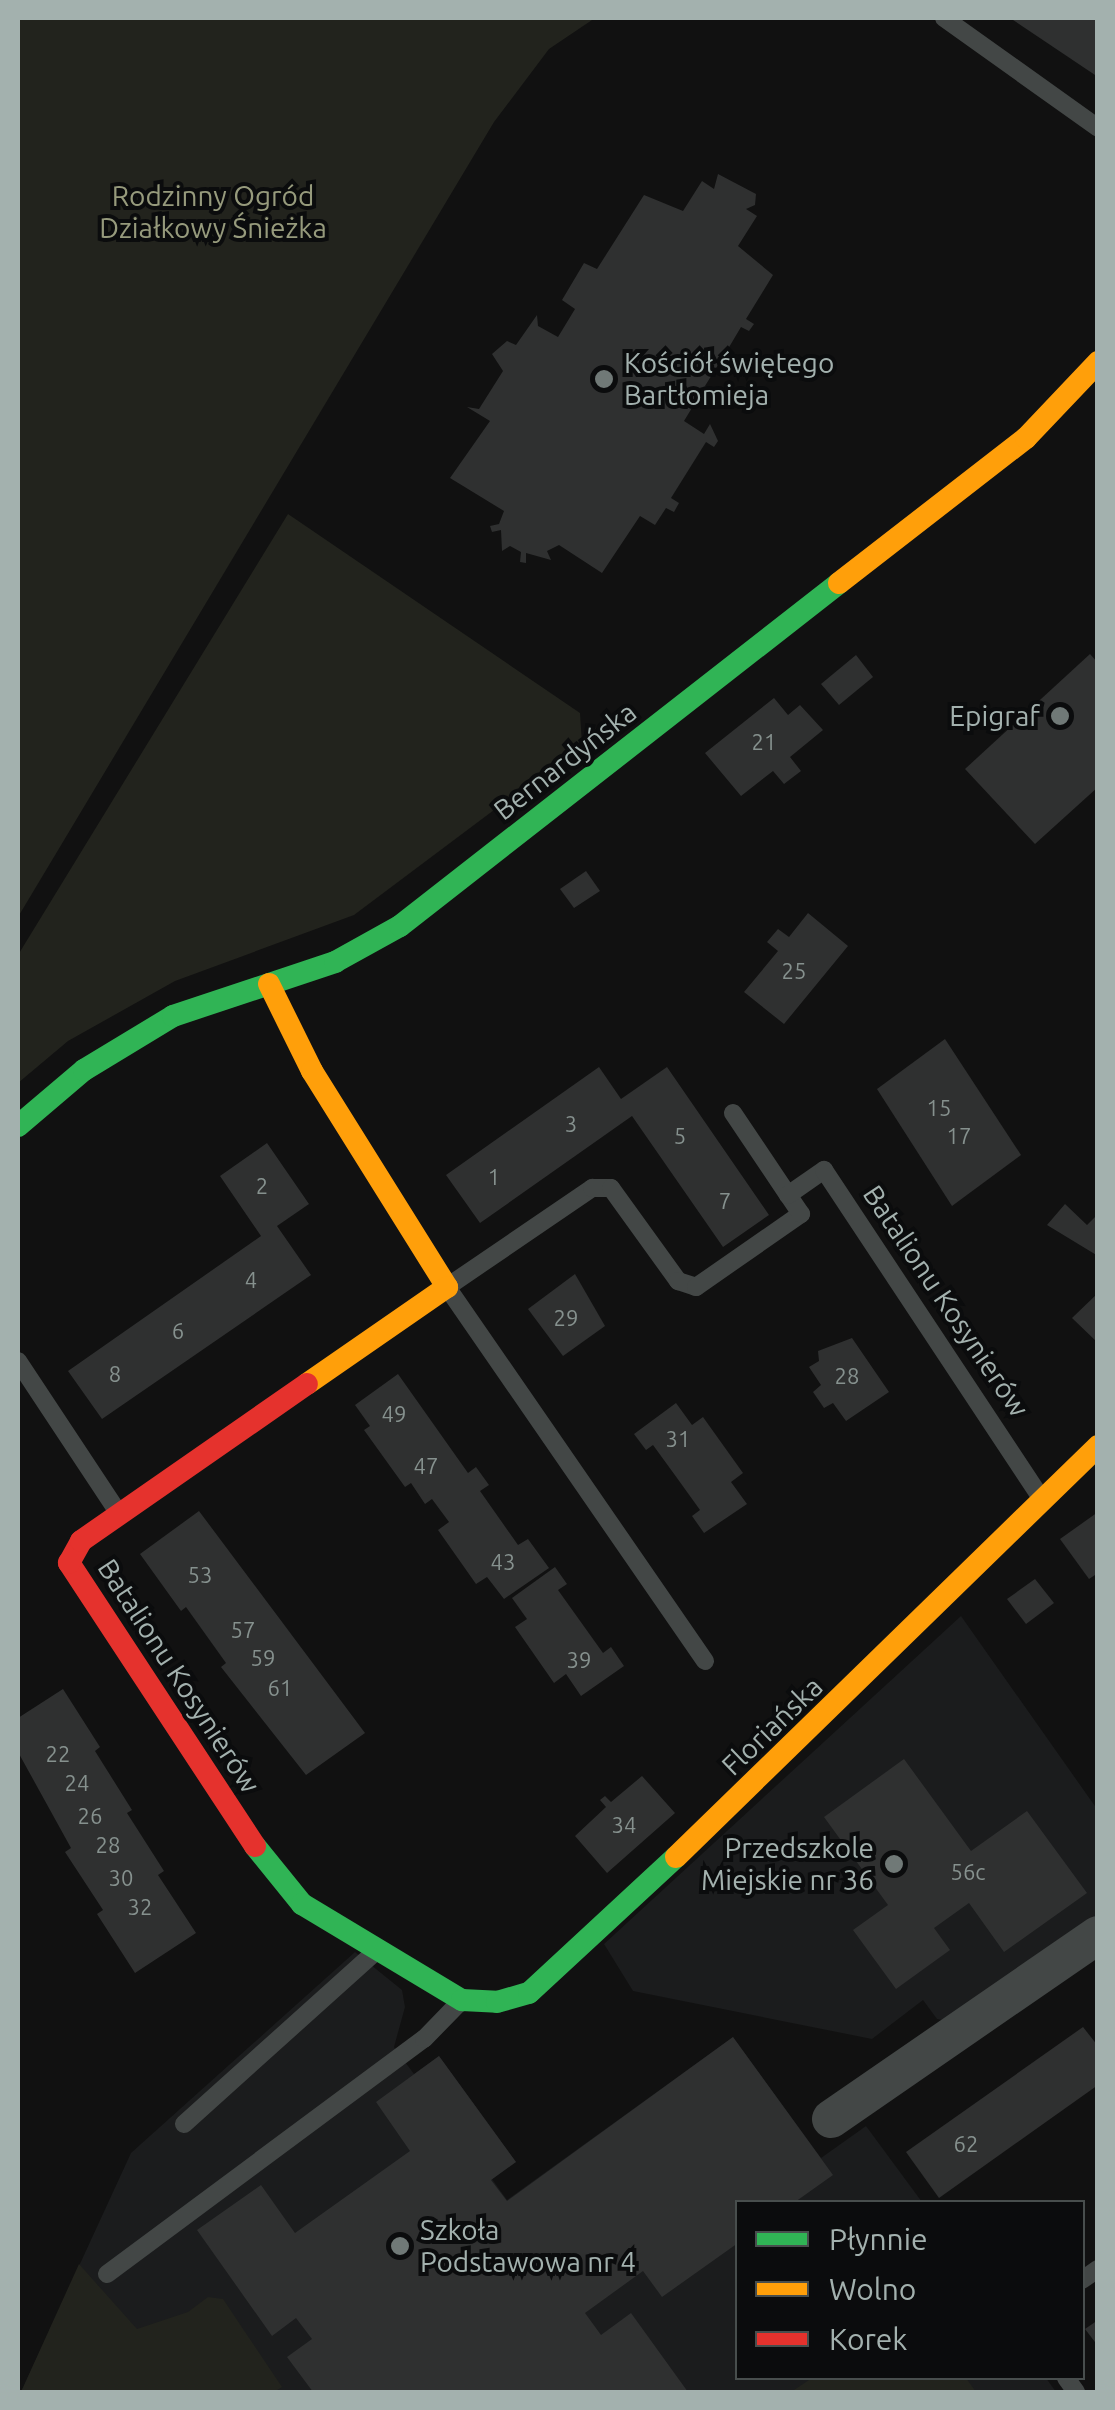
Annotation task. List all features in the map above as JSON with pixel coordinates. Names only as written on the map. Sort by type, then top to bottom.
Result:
[{"type":"street","name":"Bernardyńska","points":[[18,1126],[128,1041],[173,1016],[335,962],[400,926],[1026,438],[1098,362]]},
{"type":"street","points":[[269,984],[312,1071],[447,1287]]},
{"type":"street","name":"Batalionu Kosynierów","points":[[447,1287],[119,1514],[70,1556],[76,1578],[273,1873],[302,1904],[462,2000]]},
{"type":"street","name":"Floriańska","points":[[462,2000],[496,2002],[530,1993],[1098,1446]]},
{"type":"street","points":[[831,2119],[1098,1935]]},
{"type":"lane","points":[[944,18],[1098,128]]},
{"type":"lane","points":[[733,1113],[788,1195]]},
{"type":"lane","name":"Batalionu Kosynierów","points":[[447,1287],[592,1188],[611,1188],[678,1280],[696,1287],[801,1214],[788,1195],[824,1170],[1043,1501]]},
{"type":"lane","points":[[447,1287],[705,1661]]},
{"type":"lane","points":[[18,1361],[119,1514]]},
{"type":"lane","points":[[184,2124],[380,1948]]},
{"type":"lane","points":[[107,2274],[424,2039],[462,2000]]},
{"type":"shaded area","name":"Przedszkole Miejskie nr 36","points":[[961,1616],[1097,1809],[1097,1919],[953,2022],[937,2019],[923,2000],[872,2039],[633,1991],[604,1944]]},
{"type":"shaded area","points":[[355,1952],[402,1990],[405,2007],[394,2047],[414,2074],[439,2056],[516,2162],[492,2179],[507,2200],[733,2037],[821,2158],[866,2126],[921,2200],[735,2200],[735,2380],[1047,2380],[1056,2392],[21,2392],[131,2153]]},
{"type":"green space","name":"Rodzinny Ogród Działkowy Śnieżka","points":[[18,18],[595,18],[549,49],[494,122],[18,917]]},
{"type":"green space","points":[[288,514],[580,713],[582,744],[354,915],[175,981],[68,1041],[18,1083],[18,955]]},
{"type":"green space","points":[[79,2264],[137,2329],[188,2312],[208,2297],[223,2299],[282,2387],[274,2392],[21,2392]]},
{"type":"green space","points":[[809,2380],[967,2380],[976,2392],[791,2392]]},
{"type":"building","points":[[1010,18],[1098,18],[1098,77]]},
{"type":"building","name":"Kościół świętego Bartłomieja","points":[[718,174],[756,194],[755,205],[746,209],[757,216],[738,246],[773,275],[746,319],[754,324],[749,331],[741,327],[725,354],[733,358],[729,364],[721,360],[705,386],[713,391],[709,398],[701,393],[684,421],[704,434],[710,424],[718,441],[714,447],[706,442],[671,498],[679,503],[674,512],[666,508],[655,525],[640,516],[602,573],[559,545],[547,551],[551,560],[526,553],[526,563],[520,562],[521,552],[510,546],[502,551],[501,530],[492,532],[490,526],[499,524],[504,511],[450,478],[490,421],[467,407],[479,409],[503,371],[492,354],[507,341],[516,345],[537,315],[538,326],[558,337],[575,309],[562,300],[584,263],[597,269],[644,195],[683,211],[702,181],[714,189]]},
{"type":"building","name":"Epigraf","points":[[1090,654],[1098,663],[1098,787],[1035,844],[965,769]]},
{"type":"building","points":[[856,655],[873,677],[839,705],[821,684]]},
{"type":"building","points":[[774,698],[788,715],[800,705],[823,730],[790,757],[801,771],[784,784],[773,771],[741,796],[705,753]]},
{"type":"building","points":[[586,871],[600,891],[574,908],[560,889]]},
{"type":"building","points":[[808,913],[848,946],[784,1024],[744,992],[778,951],[767,942],[778,929],[789,937]]},
{"type":"building","points":[[945,1039],[1021,1155],[952,1206],[877,1089]]},
{"type":"building","points":[[599,1067],[621,1099],[667,1067],[769,1215],[723,1247],[632,1116],[480,1223],[446,1175]]},
{"type":"building","points":[[267,1143],[309,1204],[277,1226],[311,1275],[102,1419],[68,1371],[261,1236],[220,1176]]},
{"type":"building","points":[[1065,1204],[1087,1225],[1098,1214],[1098,1256],[1047,1225]]},
{"type":"building","points":[[575,1274],[605,1326],[563,1356],[528,1309]]},
{"type":"building","points":[[1098,1293],[1098,1343],[1072,1318]]},
{"type":"building","points":[[852,1338],[889,1392],[846,1421],[833,1403],[824,1408],[813,1392],[821,1385],[809,1367],[819,1361],[818,1351]]},
{"type":"building","points":[[398,1374],[468,1473],[476,1467],[489,1485],[480,1491],[518,1545],[528,1539],[549,1568],[504,1599],[487,1577],[476,1584],[438,1530],[449,1522],[432,1499],[425,1504],[411,1483],[405,1487],[364,1430],[370,1426],[355,1405]]},
{"type":"building","points":[[676,1403],[692,1425],[703,1417],[743,1473],[731,1482],[747,1504],[704,1533],[692,1516],[700,1510],[653,1445],[646,1450],[634,1434]]},
{"type":"building","points":[[199,1511],[365,1733],[306,1775],[221,1667],[226,1663],[186,1607],[181,1611],[140,1554]]},
{"type":"building","points":[[1098,1512],[1098,1573],[1089,1579],[1060,1539]]},
{"type":"building","points":[[555,1567],[567,1584],[558,1590],[603,1653],[611,1647],[624,1666],[581,1696],[566,1674],[554,1683],[515,1627],[527,1619],[512,1598]]},
{"type":"building","points":[[1035,1579],[1054,1603],[1026,1624],[1007,1599]]},
{"type":"building","points":[[63,1689],[100,1747],[95,1751],[132,1810],[127,1813],[164,1871],[158,1875],[196,1933],[135,1973],[97,1914],[103,1910],[65,1852],[71,1848],[18,1752],[18,1718]]},
{"type":"building","points":[[904,1759],[971,1851],[1027,1811],[1087,1893],[1004,1952],[969,1903],[934,1928],[950,1950],[896,1989],[853,1930],[888,1905],[824,1817]]},
{"type":"building","points":[[642,1776],[675,1813],[607,1873],[575,1836],[606,1807],[600,1800],[605,1796],[611,1802]]},
{"type":"building","points":[[1083,2027],[1098,2046],[1098,2085],[939,2198],[906,2152]]},
{"type":"building","points":[[733,2037],[833,2175],[798,2200],[735,2200],[735,2245],[662,2297],[643,2271],[585,2313],[601,2335],[631,2313],[688,2392],[313,2392],[287,2357],[312,2339],[296,2318],[272,2336],[197,2230],[261,2185],[295,2233],[410,2151],[376,2102],[439,2056],[516,2162],[491,2180],[507,2201]]},
{"type":"building","points":[[1098,2320],[1098,2346],[1085,2329]]},
{"type":"traffic: fast","points":[[18,1126],[84,1070],[173,1016],[335,962],[400,926],[839,583]]},
{"type":"traffic: fast","points":[[255,1846],[302,1904],[462,2000],[497,2002],[529,1993],[676,1857]]},
{"type":"traffic: slow","points":[[839,583],[1026,438],[1098,362]]},
{"type":"traffic: slow","points":[[269,984],[312,1071],[447,1287],[307,1384]]},
{"type":"traffic: slow","points":[[676,1857],[1098,1446]]},
{"type":"traffic: jam","points":[[255,1846],[69,1563],[81,1541],[307,1384]]},
{"type":"place","name":"Kościół świętego Bartłomieja","points":[[604,379]]},
{"type":"place","name":"Epigraf","points":[[1060,716]]},
{"type":"place","name":"Przedszkole Miejskie nr 36","points":[[894,1864]]},
{"type":"place","name":"Szkoła Podstawowa nr 4","points":[[400,2246]]}]
